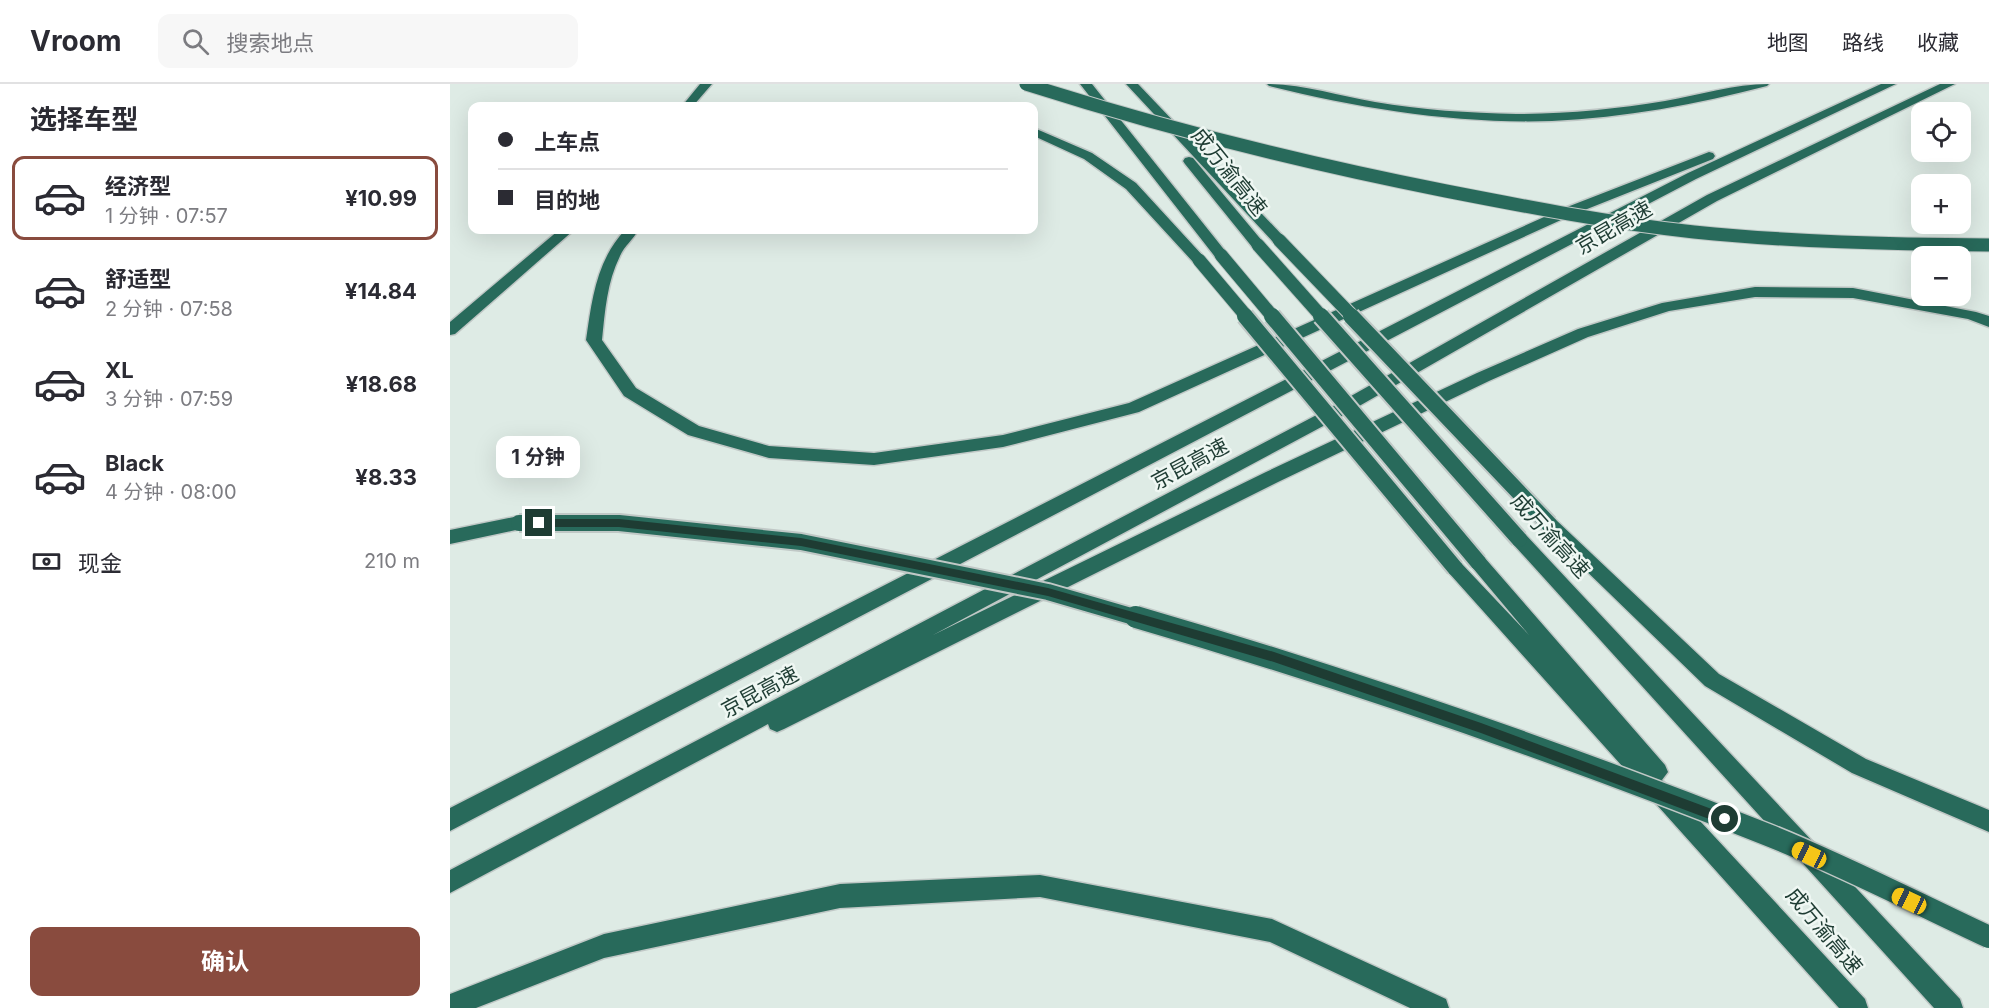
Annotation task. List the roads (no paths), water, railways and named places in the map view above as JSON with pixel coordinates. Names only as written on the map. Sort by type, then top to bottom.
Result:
[{"type":"highway","points":[[690,102],[706,84]]},
{"type":"highway","points":[[1026,84],[1182,131],[1334,170],[1538,210],[1727,235],[1862,244],[1989,245]]},
{"type":"highway","name":"成万渝高速","points":[[1086,84],[1221,255],[1857,1008]]},
{"type":"highway","name":"成万渝高速","points":[[1126,84],[1258,245],[1519,538],[1951,1008]]},
{"type":"highway","points":[[1132,84],[1549,524],[1712,680],[1859,766],[1989,821]]},
{"type":"highway","points":[[1273,84],[1331,99],[1403,110],[1482,116],[1553,117],[1662,105],[1763,84]]},
{"type":"highway","name":"京昆高速","points":[[450,883],[1324,418],[1712,198],[1949,84]]},
{"type":"highway","points":[[627,234],[601,280],[594,340],[630,392],[694,431],[758,449],[769,452],[874,459],[1003,441],[1133,408],[1567,212],[1884,87]]},
{"type":"highway","name":"京昆高速","points":[[450,820],[1682,182],[1884,87]]},
{"type":"highway","points":[[1038,134],[1088,156],[1131,186],[1199,260],[1455,568],[1857,1008]]},
{"type":"highway","points":[[450,330],[562,234]]},
{"type":"highway","points":[[450,883],[1272,477],[1483,377],[1583,333],[1667,306],[1755,292],[1853,293],[1971,315],[1989,322]]},
{"type":"highway","points":[[450,537],[519,523],[619,523],[801,542],[1048,592],[1274,657],[1481,728],[1770,836],[1989,937]]},
{"type":"highway","points":[[450,1006],[604,946],[840,896],[1040,886],[1272,931],[1437,1008]]}]
